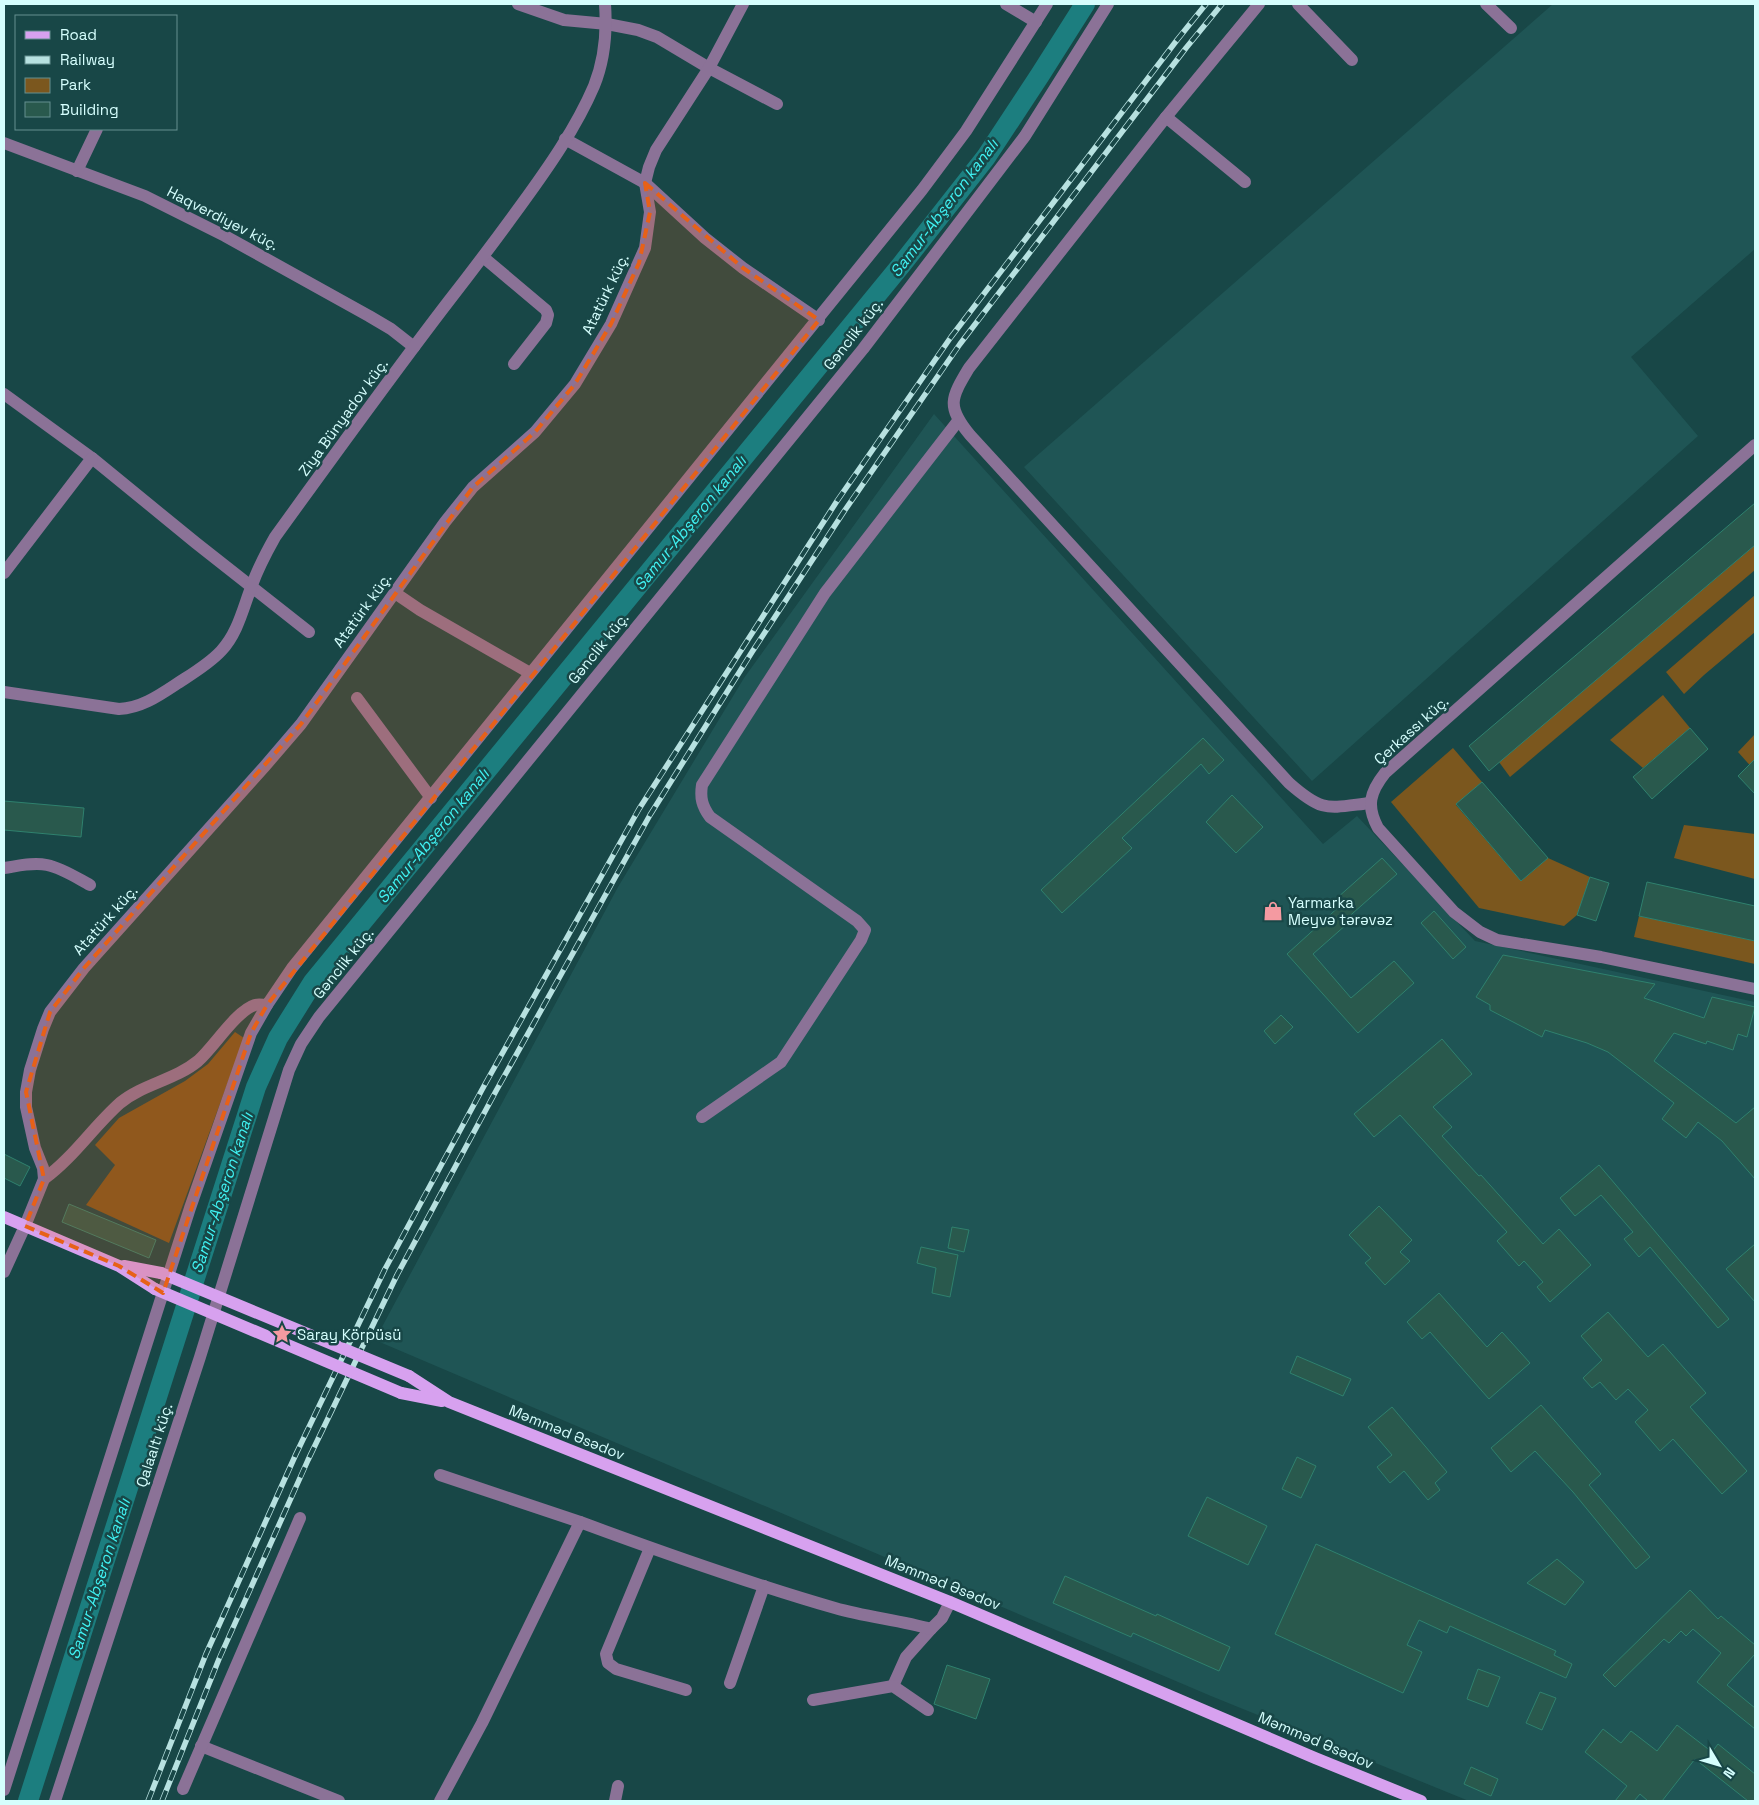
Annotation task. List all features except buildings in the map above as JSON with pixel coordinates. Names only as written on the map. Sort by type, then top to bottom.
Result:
[{"type":"main road","points":[[4,1217],[119,1266]]},
{"type":"main road","name":"Məmməd Əsədov","points":[[119,1266],[161,1273],[409,1376],[449,1402]]},
{"type":"main road","name":"Məmməd Əsədov","points":[[119,1266],[155,1289],[401,1393],[449,1402],[950,1602],[1315,1758],[1421,1801]]},
{"type":"street","points":[[518,4],[564,20],[606,24],[638,30],[657,37],[709,68],[777,104]]},
{"type":"street","name":"Ziya Bünyadov küç.","points":[[4,692],[119,709],[131,708],[140,706],[165,692],[211,661],[223,650],[239,623],[251,587],[265,554],[275,537],[544,174],[566,139],[595,84],[606,44],[606,4]]},
{"type":"street","name":"Atatürk küç.","points":[[44,1179],[43,1168],[35,1148],[26,1107],[26,1092],[35,1053],[50,1012],[84,968],[301,724],[445,522],[473,487],[534,432],[575,384],[611,324],[645,248],[650,212],[646,183],[649,166],[656,150],[709,68],[743,4]]},
{"type":"street","points":[[1006,4],[1036,22]]},
{"type":"street","points":[[4,1790],[190,1208],[251,1033],[267,1005],[292,968],[818,320],[940,166],[966,131],[1047,4]]},
{"type":"street","name":"Gənclik küç.","points":[[200,1356],[289,1070],[301,1044],[319,1017],[863,349],[995,178],[1025,136],[1108,4]]},
{"type":"street","points":[[1260,4],[1166,117],[969,368],[956,389],[953,405],[958,421],[1289,783],[1307,798],[1330,808],[1370,803],[1371,812],[1378,828],[1454,912],[1480,932],[1497,940],[1600,958],[1755,989]]},
{"type":"street","points":[[1298,4],[1352,60]]},
{"type":"street","points":[[1486,4],[1511,28]]},
{"type":"street","points":[[1166,117],[1245,182]]},
{"type":"street","points":[[77,171],[97,130]]},
{"type":"street","points":[[566,139],[646,183],[705,238],[742,268],[818,320]]},
{"type":"street","name":"Haqverdiyev küç.","points":[[4,143],[145,196],[225,236],[369,316],[391,329],[414,347]]},
{"type":"street","points":[[483,257],[546,310],[548,315],[546,323],[514,364]]},
{"type":"street","points":[[4,394],[92,458],[309,632]]},
{"type":"street","points":[[702,1117],[781,1062],[861,940],[865,930],[857,921],[710,817],[704,809],[700,798],[702,785],[825,593],[958,421]]},
{"type":"street","name":"Çerkassı küç.","points":[[1370,803],[1375,788],[1385,773],[1755,445]]},
{"type":"street","points":[[4,573],[92,458]]},
{"type":"street","points":[[395,593],[420,610],[530,673]]},
{"type":"street","points":[[357,698],[431,798]]},
{"type":"street","points":[[4,868],[32,864],[47,865],[58,868],[90,885]]},
{"type":"street","points":[[4,1272],[41,1191],[44,1179],[60,1167],[121,1102],[142,1090],[178,1075],[198,1061],[244,1011],[256,1005],[267,1005]]},
{"type":"street","name":"Qalaaltı küç.","points":[[55,1801],[200,1356]]},
{"type":"street","points":[[440,1475],[764,1586],[837,1608],[931,1629]]},
{"type":"street","points":[[183,1789],[300,1518]]},
{"type":"street","points":[[440,1801],[482,1723],[580,1522]]},
{"type":"street","points":[[650,1548],[606,1654],[608,1663],[616,1669],[686,1690]]},
{"type":"street","points":[[730,1683],[764,1586]]},
{"type":"street","points":[[893,1686],[906,1657],[942,1618],[950,1602]]},
{"type":"street","points":[[814,1700],[893,1686],[928,1710]]},
{"type":"street","points":[[201,1746],[339,1801]]},
{"type":"street","points":[[615,1801],[618,1786]]},
{"type":"highlighted area","points":[[645,183],[743,268],[819,320],[267,1005],[251,1033],[163,1293],[119,1266],[25,1226],[44,1179],[26,1092],[50,1012],[84,968],[301,724],[473,487],[535,432],[575,384],[611,324],[639,263],[650,212]]},
{"type":"shaded area","points":[[1553,4],[1755,4],[1755,249],[1631,357],[1698,436],[1312,781],[1024,467]]},
{"type":"shaded area","points":[[934,414],[1323,844],[1357,816],[1475,941],[1755,1002],[1755,1801],[1469,1801],[1211,1696],[375,1340],[618,887],[744,678]]},
{"type":"green space","points":[[1755,545],[1755,570],[1510,777],[1499,762]]},
{"type":"green space","points":[[1755,595],[1755,632],[1684,694],[1666,672]]},
{"type":"green space","points":[[1663,695],[1690,728],[1643,768],[1610,740]]},
{"type":"green space","points":[[1755,734],[1755,771],[1738,752]]},
{"type":"green space","points":[[1453,748],[1482,782],[1456,805],[1521,881],[1548,858],[1590,877],[1577,915],[1564,926],[1479,908],[1391,802]]},
{"type":"green space","points":[[1684,825],[1755,834],[1755,879],[1674,858]]},
{"type":"green space","points":[[1639,916],[1755,941],[1755,964],[1634,937]]},
{"type":"green space","points":[[235,1032],[244,1038],[169,1243],[86,1205],[115,1165],[95,1145],[119,1118],[185,1081],[208,1064]]},
{"type":"waterway","name":"Samur-Abşeron kanalı","points":[[28,1801],[256,1087],[278,1038],[313,982],[902,264],[986,157],[1085,4]]},
{"type":"railway","points":[[148,1801],[206,1654],[296,1454],[385,1269],[484,1086],[639,809],[837,501],[951,337],[1206,4]]},
{"type":"railway","points":[[162,1801],[219,1659],[308,1460],[397,1275],[496,1091],[650,815],[752,652],[845,510],[960,344],[1186,48],[1222,4]]},
{"type":"place","name":"Yarmarka Meyvә tәrәvәz","points":[[1273,911]]},
{"type":"place","name":"Saray Körpüsü","points":[[282,1334]]}]
